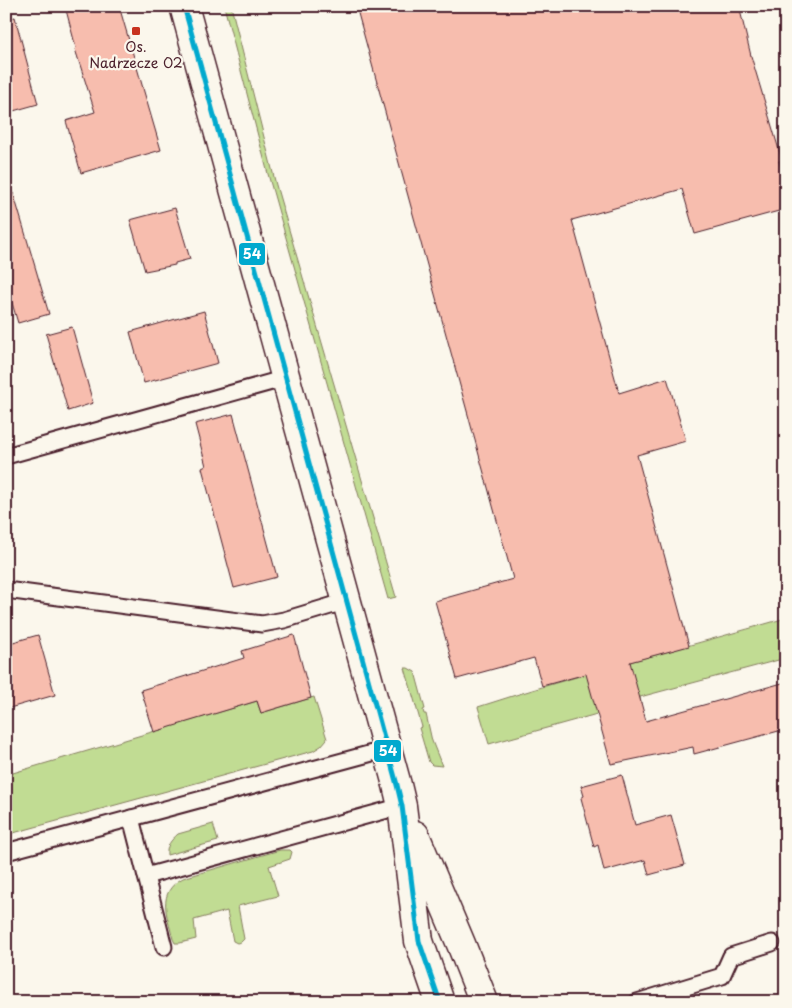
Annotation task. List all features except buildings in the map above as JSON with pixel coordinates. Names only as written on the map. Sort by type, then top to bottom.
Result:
[{"type":"main road","points":[[184,6],[402,806],[419,941],[440,1002]]},
{"type":"main road","points":[[402,806],[484,1002]]},
{"type":"lane","points":[[6,456],[286,378]]},
{"type":"lane","points":[[6,590],[262,624],[284,620],[347,601]]},
{"type":"lane","points":[[6,852],[387,749]]},
{"type":"lane","points":[[146,876],[402,806]]},
{"type":"lane","points":[[131,818],[164,947]]},
{"type":"lane","points":[[637,1002],[722,976],[731,956],[772,943]]},
{"type":"green space","points":[[224,6],[231,6],[276,185],[396,597],[388,599],[268,174]]},
{"type":"green space","points":[[786,618],[786,658],[640,697],[641,703],[489,744],[478,707],[593,672]]},
{"type":"green space","points":[[405,668],[415,672],[425,709],[423,710],[424,714],[426,714],[432,741],[442,766],[432,765],[429,762],[419,728],[422,727]]},
{"type":"green space","points":[[314,697],[327,739],[313,751],[6,835],[6,775],[257,701],[261,713]]},
{"type":"green space","points":[[213,824],[218,841],[167,855],[170,843],[178,834]]},
{"type":"green space","points":[[280,850],[290,850],[292,852],[290,859],[269,866],[278,896],[238,906],[244,939],[241,942],[233,941],[227,911],[194,920],[196,939],[175,943],[166,913],[166,898],[169,890],[175,884],[183,878]]},
{"type":"transit line","name":"54","points":[[184,6],[397,785],[402,806],[419,941],[440,1002]]},
{"type":"place","name":"Os. Nadrzecze 02","points":[[136,31]]}]
